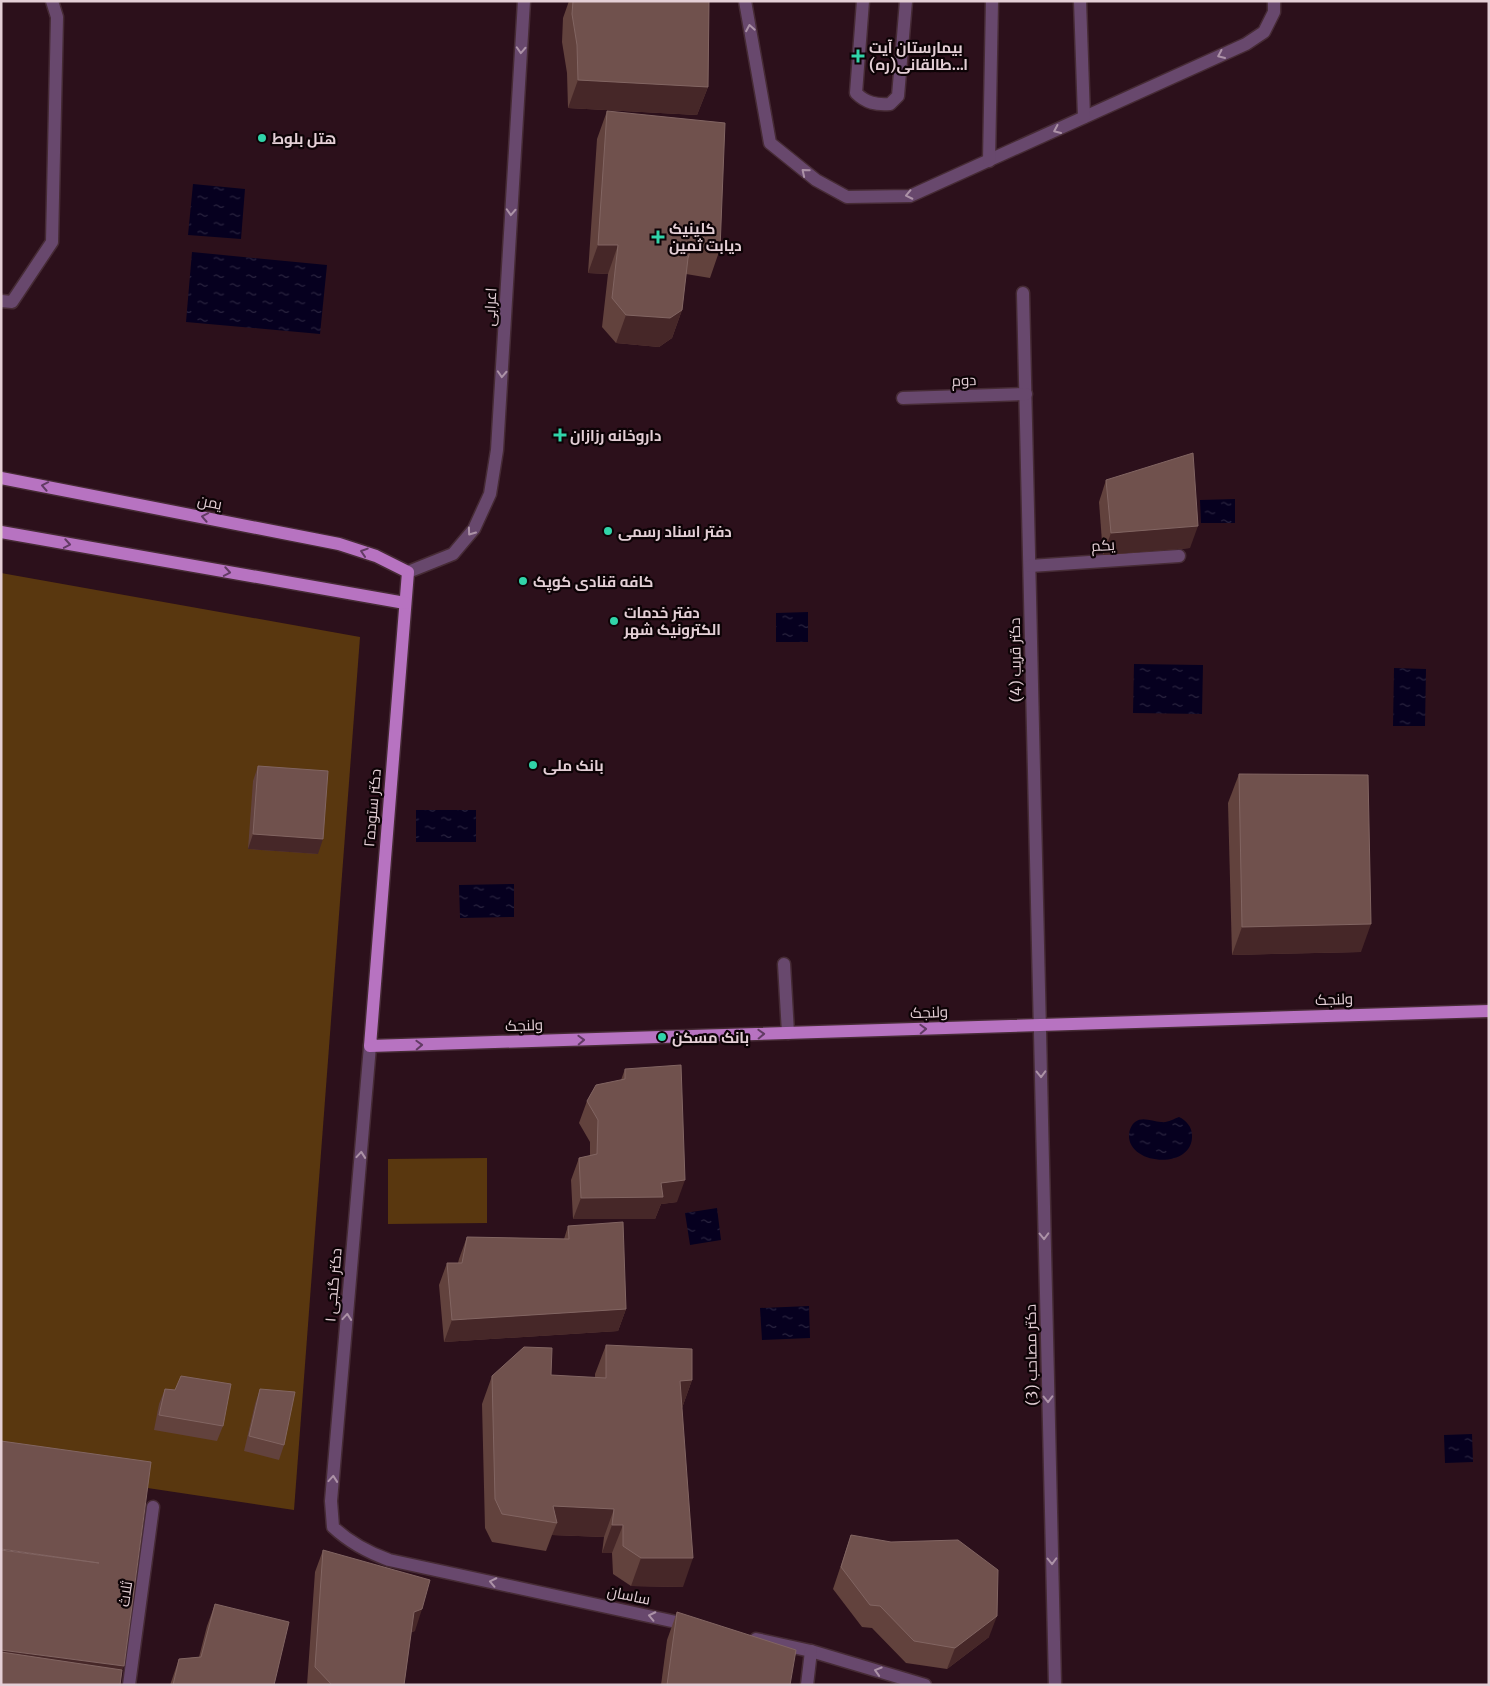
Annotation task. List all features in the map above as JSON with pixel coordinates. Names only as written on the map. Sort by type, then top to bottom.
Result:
[{"type":"main road","name":"یمن","points":[[1,478],[339,544],[376,556],[408,572]]},
{"type":"main road","points":[[1,532],[405,603]]},
{"type":"main road","name":"دکتر ستوده۲","points":[[370,1046],[408,572]]},
{"type":"main road","name":"ولنجک","points":[[370,1046],[1489,1011]]},
{"type":"street","points":[[1,301],[12,302],[52,242],[56,17],[52,1]]},
{"type":"street","name":"اعرابی","points":[[408,572],[454,554],[474,529],[490,494],[497,450],[524,1]]},
{"type":"street","points":[[745,1],[770,143],[816,180],[847,197],[910,196],[1246,44],[1264,32],[1274,12],[1274,1]]},
{"type":"street","points":[[863,1],[856,93],[864,101],[879,104],[890,104],[898,96],[906,1]]},
{"type":"street","points":[[989,160],[992,1]]},
{"type":"street","points":[[1080,1],[1084,118]]},
{"type":"street","name":"دکتر قریب (4)","points":[[1023,293],[1040,1025]]},
{"type":"street","name":"دوم","points":[[904,398],[1026,394]]},
{"type":"street","name":"یکم","points":[[1030,566],[1178,556]]},
{"type":"street","points":[[784,964],[788,1033]]},
{"type":"street","name":"دکتر مصاحب (3)","points":[[1040,1025],[1054,1685]]},
{"type":"street","name":"دکتر گنجی ۱","points":[[333,1527],[331,1501],[370,1046]]},
{"type":"street","name":"ثلاث","points":[[130,1685],[153,1507]]},
{"type":"street","name":"ساسان","points":[[333,1527],[346,1540],[366,1552],[389,1560],[705,1628]]},
{"type":"street","points":[[744,1636],[811,1651],[925,1685]]},
{"type":"street","points":[[807,1685],[811,1651]]},
{"type":"shaded area","points":[[1,573],[360,637],[294,1510],[1,1466]]},
{"type":"shaded area","points":[[487,1158],[487,1223],[388,1224],[388,1159]]},
{"type":"water","points":[[193,184],[245,189],[241,239],[188,235]]},
{"type":"water","points":[[192,252],[327,265],[320,334],[186,322]]},
{"type":"water","points":[[1235,499],[1235,523],[1201,523],[1200,500]]},
{"type":"water","points":[[808,612],[808,642],[776,642],[776,613]]},
{"type":"water","points":[[1134,664],[1203,665],[1202,714],[1133,713]]},
{"type":"water","points":[[1394,668],[1426,669],[1425,726],[1393,726]]},
{"type":"water","points":[[416,810],[476,810],[476,842],[416,842]]},
{"type":"water","points":[[514,884],[514,917],[460,918],[459,885]]},
{"type":"water","points":[[1179,1117],[1188,1124],[1192,1132],[1190,1146],[1183,1154],[1173,1159],[1149,1158],[1139,1153],[1132,1145],[1129,1133],[1131,1126],[1138,1120],[1166,1122]]},
{"type":"water","points":[[717,1208],[721,1240],[690,1245],[685,1213]]},
{"type":"water","points":[[809,1306],[810,1338],[762,1340],[760,1308]]},
{"type":"water","points":[[1472,1434],[1473,1462],[1445,1463],[1444,1435]]},
{"type":"building","points":[[573,1],[709,1],[708,87],[578,80],[577,45],[572,14]]},
{"type":"building","points":[[607,111],[725,123],[720,249],[692,245],[688,258],[682,310],[670,318],[626,315],[612,298],[618,245],[598,245]]},
{"type":"building","points":[[1193,453],[1198,526],[1111,533],[1106,480]]},
{"type":"building","points":[[258,766],[328,771],[323,839],[253,834]]},
{"type":"building","points":[[1239,774],[1368,775],[1371,924],[1242,927]]},
{"type":"building","points":[[681,1065],[685,1180],[661,1183],[663,1197],[581,1198],[579,1158],[597,1154],[598,1120],[587,1101],[596,1085],[625,1079],[625,1069]]},
{"type":"building","points":[[623,1222],[626,1309],[452,1320],[447,1263],[462,1263],[467,1237],[569,1239],[568,1226]]},
{"type":"building","points":[[606,1345],[692,1349],[692,1380],[680,1381],[693,1558],[641,1558],[623,1546],[623,1525],[612,1525],[614,1509],[553,1506],[557,1523],[502,1514],[495,1499],[492,1376],[524,1347],[552,1348],[551,1375],[606,1378]]},
{"type":"building","points":[[181,1376],[231,1384],[223,1426],[159,1415],[165,1389],[175,1390]]},
{"type":"building","points":[[260,1389],[295,1392],[284,1445],[249,1436]]},
{"type":"building","points":[[1,1441],[151,1462],[124,1666],[1,1650],[1,1550],[99,1563],[1,1549]]},
{"type":"building","points":[[851,1535],[891,1542],[958,1540],[998,1570],[997,1616],[955,1648],[914,1641],[880,1606],[870,1605],[841,1567]]},
{"type":"building","points":[[323,1550],[430,1580],[422,1609],[414,1612],[404,1685],[332,1685],[315,1667]]},
{"type":"building","points":[[215,1604],[289,1622],[274,1685],[173,1685],[179,1659],[201,1657]]},
{"type":"building","points":[[677,1612],[796,1650],[790,1685],[667,1685]]},
{"type":"building","points":[[1,1652],[122,1670],[120,1685],[1,1685]]},
{"type":"place","name":"بیمارستان آیت ا...طالقانی(ره)","points":[[858,56]]},
{"type":"place","name":"هتل بلوط","points":[[262,138]]},
{"type":"place","name":"کلینیک دیابت ثمین","points":[[658,237]]},
{"type":"place","name":"داروخانه رزازان","points":[[560,435]]},
{"type":"place","name":"دفتر اسناد رسمی","points":[[608,531]]},
{"type":"place","name":"کافه قنادی کوپک","points":[[523,581]]},
{"type":"place","name":"دفتر خدمات الکترونیک شهر","points":[[614,621]]},
{"type":"place","name":"بانک ملی","points":[[533,765]]},
{"type":"place","name":"بانک مسکن","points":[[662,1037]]}]
